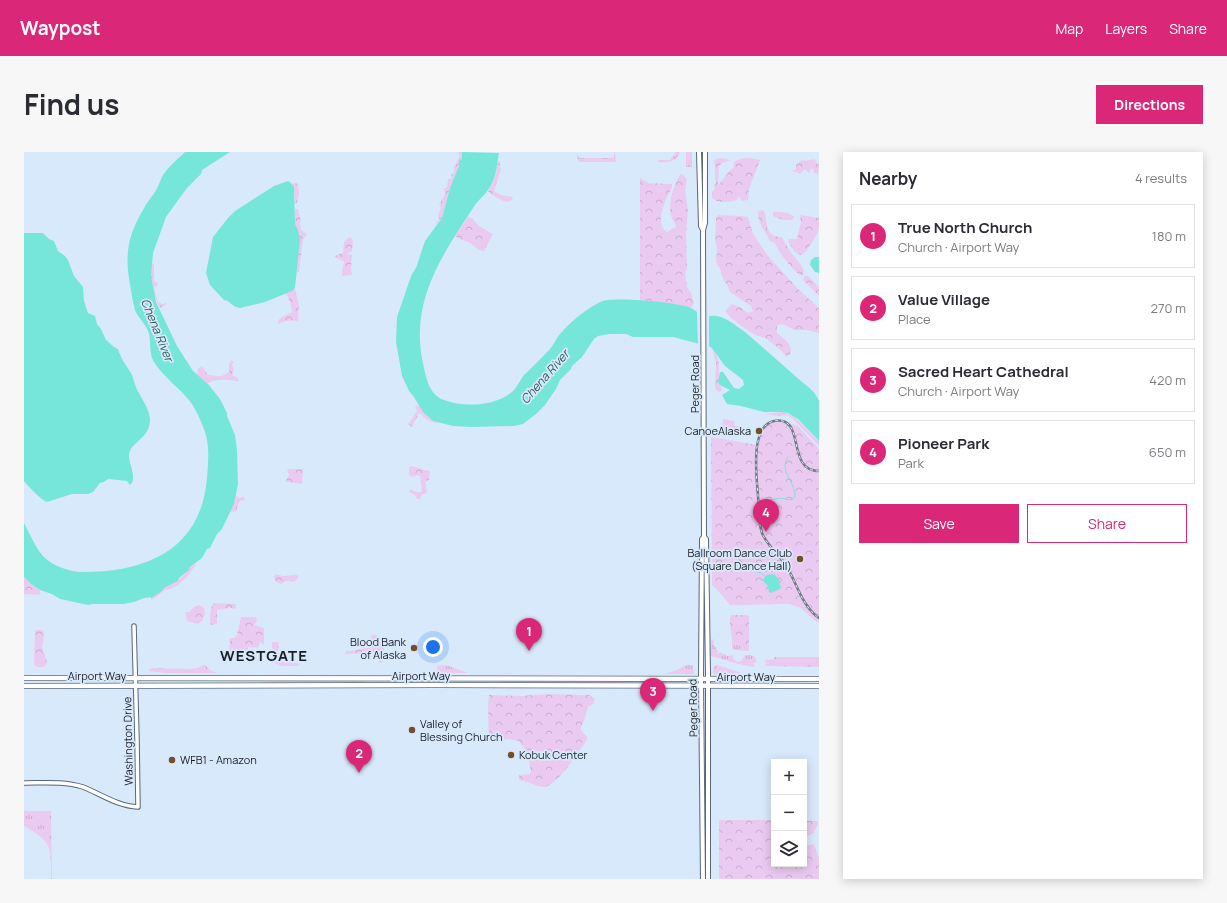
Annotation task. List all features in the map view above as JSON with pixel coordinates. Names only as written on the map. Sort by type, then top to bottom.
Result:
[{"type":"main road","name":"Peger Road","points":[[699,152],[701,226],[703,230]]},
{"type":"main road","name":"Peger Road","points":[[705,152],[705,223],[703,230],[704,537],[706,540],[708,679],[708,879]]},
{"type":"main road","name":"Peger Road","points":[[703,879],[701,679],[702,539],[704,537]]},
{"type":"main road","name":"Airport Way","points":[[24,678],[819,679]]},
{"type":"main road","name":"Airport Way","points":[[24,686],[819,686]]},
{"type":"street","name":"Washington Drive","points":[[24,783],[72,784],[83,787],[120,804],[138,807],[134,626]]},
{"type":"green space","points":[[458,152],[462,152],[462,160],[459,161],[460,166],[450,188],[442,218],[433,228],[439,219],[438,216],[441,207],[439,205],[445,194],[444,189],[447,187],[448,179],[452,178],[451,175],[454,172],[454,167],[460,156]]},
{"type":"green space","points":[[577,152],[578,157],[580,158],[610,158],[614,157],[615,152],[616,161],[580,162],[577,159]]},
{"type":"green space","points":[[676,152],[680,152],[674,160],[668,162],[658,162],[658,160],[670,160]]},
{"type":"green space","points":[[686,152],[692,152],[692,167],[686,167]]},
{"type":"green space","points":[[720,158],[731,160],[722,163],[719,166],[718,185],[734,167],[734,162],[737,160],[747,158],[760,160],[749,189],[748,200],[742,201],[739,196],[737,200],[720,202],[712,198],[712,192],[715,189],[714,185],[716,183],[714,160]]},
{"type":"green space","points":[[814,159],[819,165],[818,174],[814,173],[813,169],[811,169],[809,173],[805,169],[800,174],[792,171],[796,170],[796,165],[802,160],[806,161]]},
{"type":"green space","points":[[498,161],[500,161],[501,169],[494,191],[501,195],[513,197],[512,200],[509,201],[503,201],[488,192],[496,174]]},
{"type":"green space","points":[[682,174],[687,179],[685,190],[688,211],[686,233],[687,269],[685,272],[687,287],[691,293],[694,303],[691,308],[680,305],[640,300],[640,178],[648,183],[672,184],[662,210],[661,217],[663,228],[667,232],[676,227],[671,216],[670,205],[675,184]]},
{"type":"green space","points":[[292,184],[298,184],[299,194],[297,203],[295,204],[294,187]]},
{"type":"green space","points":[[295,209],[298,209],[301,221],[301,230],[307,234],[303,240],[299,272],[297,272],[298,251]]},
{"type":"green space","points":[[761,210],[764,211],[768,230],[774,236],[782,238],[802,267],[804,272],[803,275],[800,275],[793,269],[775,243],[770,241],[759,220],[758,212]]},
{"type":"green space","points":[[773,212],[784,212],[794,217],[792,220],[782,220],[773,216]]},
{"type":"green space","points":[[719,215],[748,217],[753,234],[768,256],[799,290],[819,308],[819,333],[806,330],[794,330],[780,324],[777,326],[777,333],[791,348],[790,355],[786,356],[768,340],[747,330],[726,312],[732,304],[740,307],[748,313],[753,311],[751,306],[730,292],[716,262],[716,217]]},
{"type":"green space","points":[[801,215],[819,218],[819,229],[816,237],[806,251],[800,255],[794,251],[788,241],[789,239],[797,239]]},
{"type":"green space","points":[[468,217],[472,218],[479,226],[493,234],[484,251],[455,236]]},
{"type":"green space","points":[[349,237],[352,238],[353,243],[352,251],[347,254],[352,255],[352,275],[342,276],[344,262],[335,256],[343,253],[344,242]]},
{"type":"green space","points":[[151,263],[154,264],[154,281],[158,283],[158,285],[154,288],[158,302],[167,304],[160,308],[152,287]]},
{"type":"green space","points":[[805,276],[808,276],[819,287],[819,296],[803,280]]},
{"type":"green space","points":[[295,288],[299,306],[298,321],[292,320],[278,324],[278,321],[281,318],[292,312],[286,294]]},
{"type":"green space","points":[[714,351],[717,356],[719,366],[719,380],[722,390],[720,392],[717,391],[715,387],[716,363]]},
{"type":"green space","points":[[231,360],[234,362],[232,364],[234,370],[232,375],[238,378],[238,381],[214,380],[207,384],[197,375],[198,369],[202,366],[208,375],[224,375],[229,372]]},
{"type":"green space","points":[[419,405],[429,417],[438,421],[437,423],[429,421],[419,413],[412,427],[408,424],[417,411],[415,407]]},
{"type":"green space","points":[[783,412],[798,420],[819,441],[819,446],[791,417],[787,415],[779,416],[764,414]]},
{"type":"green space","points":[[723,419],[735,421],[734,426],[743,428],[722,427]]},
{"type":"green space","points":[[778,420],[798,426],[819,449],[819,623],[801,608],[789,604],[730,605],[712,585],[711,437],[757,445],[763,428],[769,422]]},
{"type":"green space","points":[[411,466],[430,471],[429,480],[425,480],[427,493],[422,495],[420,499],[417,499],[414,494],[409,492],[410,489],[416,492],[422,491],[420,476],[418,475],[411,477],[409,474],[409,467]]},
{"type":"green space","points":[[303,469],[302,484],[287,482],[286,480],[289,475],[287,470]]},
{"type":"green space","points":[[236,495],[239,498],[244,497],[245,500],[240,501],[237,511],[230,512],[235,501]]},
{"type":"green space","points":[[196,563],[189,575],[182,582],[152,600],[151,597],[155,596],[165,587],[175,583]]},
{"type":"green space","points":[[275,574],[283,576],[299,576],[294,582],[286,581],[281,584],[276,582],[274,578]]},
{"type":"green space","points":[[24,577],[40,590],[40,595],[24,594]]},
{"type":"green space","points":[[213,603],[236,604],[236,609],[230,608],[217,610],[217,624],[211,625],[210,614]]},
{"type":"green space","points":[[199,605],[204,608],[205,613],[203,620],[198,624],[187,621],[185,612],[189,612],[194,607]]},
{"type":"green space","points":[[731,615],[749,616],[749,645],[740,645],[732,641],[730,623]]},
{"type":"green space","points":[[241,617],[256,617],[257,622],[255,625],[264,628],[264,645],[260,642],[258,648],[248,647],[248,657],[236,658],[229,656],[230,638],[235,638],[237,635]]},
{"type":"green space","points":[[36,630],[43,630],[44,632],[42,646],[47,662],[44,667],[37,667],[34,664]]},
{"type":"green space","points":[[372,635],[377,635],[378,642],[399,642],[400,645],[384,646],[384,658],[382,663],[379,662],[374,653],[345,654],[346,651],[371,647]]},
{"type":"green space","points":[[713,639],[714,645],[718,651],[717,654],[720,652],[727,656],[734,655],[733,659],[737,662],[741,661],[745,655],[752,655],[756,659],[756,663],[753,663],[755,666],[742,665],[711,656],[711,640]]},
{"type":"green space","points":[[732,641],[740,645],[749,645],[748,651],[734,650],[732,648]]},
{"type":"green space","points":[[272,642],[279,642],[278,652],[272,652]]},
{"type":"green space","points":[[774,657],[776,657],[778,661],[819,661],[819,667],[766,666],[765,664],[766,665],[767,662],[764,663],[767,658],[767,660],[774,659]]},
{"type":"green space","points":[[776,657],[819,657],[819,661],[778,661]]},
{"type":"green space","points":[[273,661],[298,663],[300,666],[282,666],[274,663]]},
{"type":"green space","points":[[204,665],[217,673],[165,673],[148,671],[152,668],[187,669],[197,668]]},
{"type":"green space","points":[[443,665],[468,673],[437,673],[437,666]]},
{"type":"green space","points":[[686,665],[693,665],[694,674],[665,674],[679,669]]},
{"type":"green space","points":[[717,665],[742,673],[715,674],[713,673],[714,666]]},
{"type":"green space","points":[[277,681],[365,681],[365,682],[262,683]]},
{"type":"green space","points":[[512,681],[634,681],[634,682],[499,683]]},
{"type":"green space","points":[[546,694],[589,695],[595,699],[593,704],[588,707],[581,727],[581,730],[587,737],[587,740],[561,775],[549,785],[543,787],[519,780],[519,775],[530,774],[531,771],[527,753],[519,741],[508,739],[489,740],[488,707],[489,695],[521,696]]},
{"type":"green space","points":[[24,811],[51,811],[52,879],[51,860],[48,847],[40,837],[24,826]]},
{"type":"green space","points":[[719,820],[771,820],[771,867],[807,867],[807,845],[814,844],[819,858],[819,879],[719,879]]},
{"type":"green space","points":[[807,821],[818,821],[813,834],[807,836]]},
{"type":"water","name":"Chena River","points":[[185,152],[230,152],[202,170],[201,174],[187,188],[166,217],[153,253],[151,276],[156,302],[177,346],[193,371],[209,385],[220,399],[227,413],[235,435],[237,450],[238,484],[234,504],[222,529],[217,534],[210,548],[207,549],[202,558],[190,567],[178,581],[164,588],[153,597],[123,604],[88,605],[60,599],[52,594],[40,590],[24,577],[24,523],[35,545],[43,556],[51,563],[67,570],[78,572],[107,571],[129,567],[149,561],[167,552],[182,539],[194,523],[203,502],[208,461],[208,443],[205,432],[192,404],[158,368],[152,358],[148,331],[136,313],[134,306],[128,269],[129,243],[134,227],[163,175]]},
{"type":"water","name":"Chena River","points":[[462,152],[499,153],[495,176],[490,187],[475,205],[450,243],[431,282],[424,302],[420,322],[420,344],[426,378],[435,395],[452,403],[471,405],[490,403],[498,400],[513,391],[524,375],[549,350],[566,327],[578,316],[597,303],[611,300],[661,302],[691,308],[704,316],[715,316],[727,320],[744,331],[810,388],[819,401],[819,441],[798,419],[788,413],[764,412],[727,404],[722,395],[730,390],[720,385],[718,382],[720,372],[723,372],[734,388],[739,389],[744,385],[743,380],[725,366],[711,347],[673,337],[633,337],[626,334],[610,334],[598,336],[594,339],[582,357],[560,380],[556,389],[545,405],[523,424],[514,426],[471,427],[453,426],[433,421],[423,412],[409,391],[402,376],[396,342],[397,317],[425,241],[442,218],[450,188],[459,166],[459,160],[462,159]]},
{"type":"water","points":[[288,181],[294,187],[295,224],[300,240],[295,288],[292,291],[265,302],[240,308],[236,307],[224,300],[210,285],[206,273],[213,237],[235,211],[274,186]]},
{"type":"water","points":[[24,233],[43,233],[49,239],[54,241],[58,251],[68,260],[74,276],[83,287],[84,301],[88,313],[95,316],[97,324],[106,340],[118,349],[148,410],[150,421],[147,432],[133,446],[129,454],[133,475],[130,485],[127,481],[108,479],[100,483],[93,492],[88,494],[72,494],[47,502],[38,496],[24,481]]},
{"type":"water","points":[[815,257],[819,257],[819,273],[815,272],[810,265],[811,260]]},
{"type":"water","points":[[774,574],[781,582],[779,584],[781,586],[780,589],[771,593],[769,592],[768,586],[762,580],[767,575]]},
{"type":"pier","points":[[697,311],[709,315],[709,349],[698,345]]},
{"type":"waterway","points":[[769,500],[781,498],[791,500],[795,497],[795,492],[785,467],[785,462],[788,457]]},
{"type":"waterway","points":[[754,571],[761,573],[766,577]]},
{"type":"railway","points":[[819,471],[809,469],[802,462],[794,434],[790,426],[784,421],[774,421],[766,425],[761,432],[756,454],[759,519],[762,533],[764,538],[787,567],[808,607],[819,618]]},
{"type":"place","name":"CanoeAlaska","points":[[759,431]]},
{"type":"place","name":"Pioneer Park","points":[[766,532]]},
{"type":"place","name":"Ballroom Dance Club (Square Dance Hall)","points":[[800,559]]},
{"type":"place","name":"Blood Bank of Alaska","points":[[414,648]]},
{"type":"place","name":"True North Church","points":[[529,651]]},
{"type":"place","name":"Sacred Heart Cathedral","points":[[653,711]]},
{"type":"place","name":"Valley of Blessing Church","points":[[412,730]]},
{"type":"place","name":"Kobuk Center","points":[[511,755]]},
{"type":"place","name":"WFB1 - Amazon","points":[[172,760]]},
{"type":"place","name":"Value Village","points":[[359,773]]},
{"type":"district","name":"WESTGATE","points":[[264,656]]}]
